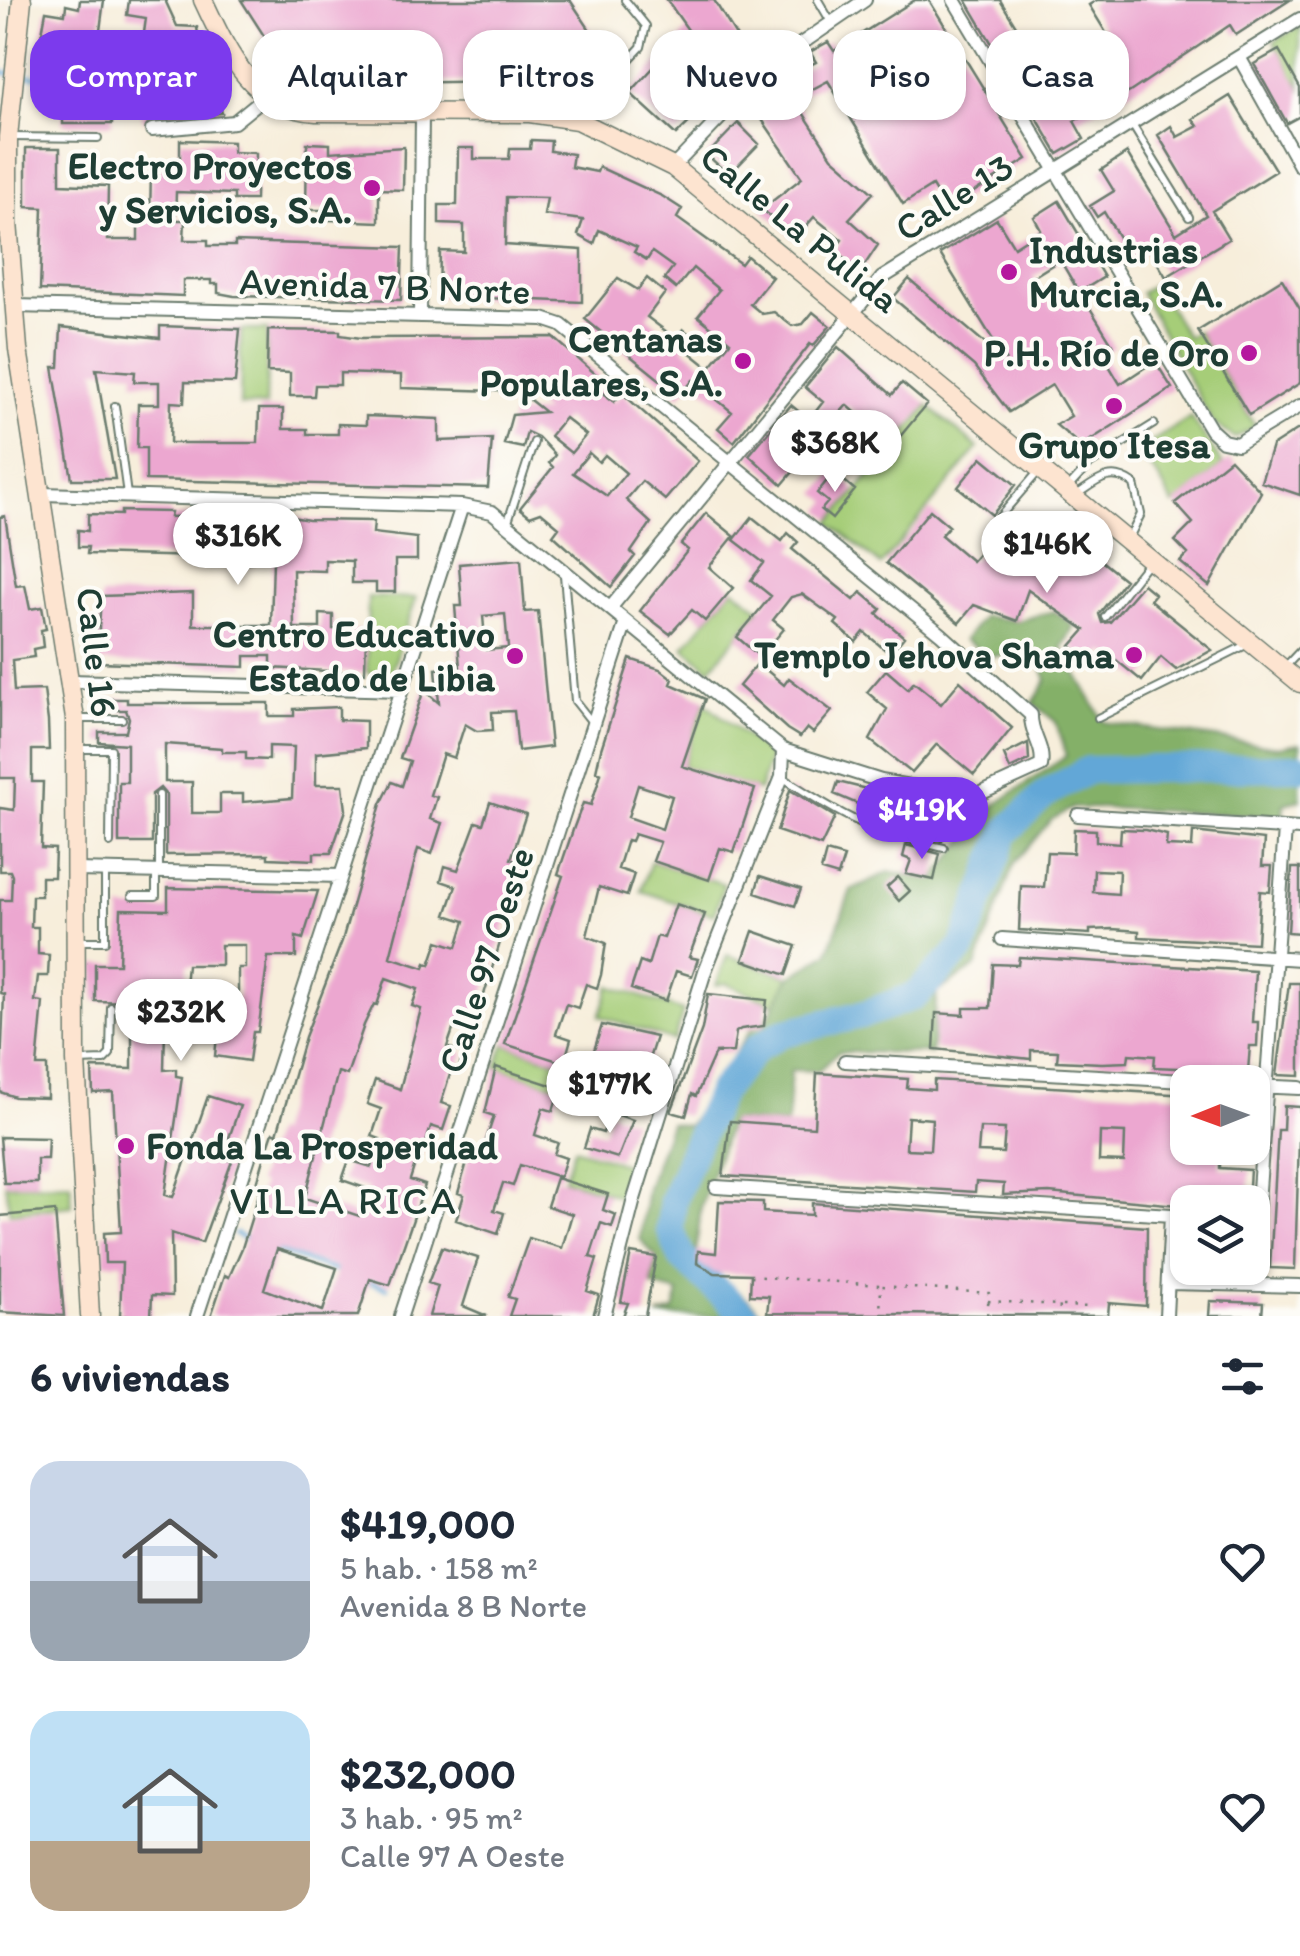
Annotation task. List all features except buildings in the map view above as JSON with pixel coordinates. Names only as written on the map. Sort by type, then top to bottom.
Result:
[{"type":"main road","name":"Calle 16","points":[[22,0],[5,141],[4,222],[15,306],[9,349],[42,494],[75,719],[76,1062],[90,1316]]},
{"type":"main road","name":"Calle La Pulida","points":[[203,0],[240,71],[252,83]]},
{"type":"main road","name":"Calle La Pulida","points":[[443,114],[530,113],[577,120],[673,167],[853,311],[1300,683]]},
{"type":"street","points":[[673,167],[748,86],[865,0]]},
{"type":"street","points":[[954,0],[1211,430],[1224,441],[1237,444],[1300,406]]},
{"type":"street","name":"Calle 13","points":[[612,606],[882,278],[1300,19]]},
{"type":"street","points":[[1239,57],[1300,166]]},
{"type":"street","points":[[152,130],[234,122],[252,107]]},
{"type":"street","points":[[420,316],[422,120]]},
{"type":"street","name":"Avenida 7 B Norte","points":[[15,306],[543,320],[560,325],[941,634],[1031,715],[1030,729],[1044,755],[1042,766],[973,797],[881,782],[783,750]]},
{"type":"street","points":[[42,494],[462,506],[492,512],[612,606],[626,622],[783,750],[782,777],[706,971],[634,1199],[604,1316]]},
{"type":"street","points":[[197,1316],[462,506]]},
{"type":"street","name":"Calle 97 Oeste","points":[[401,1316],[626,622]]},
{"type":"street","points":[[70,680],[402,690]]},
{"type":"street","points":[[1078,815],[1300,830]]},
{"type":"street","points":[[1262,1065],[1285,828]]},
{"type":"street","points":[[76,870],[341,876]]},
{"type":"street","points":[[1002,940],[1300,959]]},
{"type":"street","points":[[845,1061],[1170,1080]]},
{"type":"street","points":[[1270,1087],[1300,1088]]},
{"type":"street","points":[[716,1187],[1170,1215]]},
{"type":"street","points":[[1166,1316],[1170,1237]]},
{"type":"street","points":[[1168,1282],[1300,1286]]},
{"type":"lane","points":[[626,0],[646,26],[641,47],[630,59]]},
{"type":"lane","points":[[818,0],[831,22]]},
{"type":"lane","points":[[1130,122],[1189,217]]},
{"type":"lane","points":[[5,141],[98,138]]},
{"type":"lane","points":[[115,406],[127,496]]},
{"type":"lane","points":[[1070,493],[1090,464],[1154,424]]},
{"type":"lane","points":[[508,521],[534,442]]},
{"type":"lane","points":[[984,536],[1040,469]]},
{"type":"lane","points":[[1070,493],[1108,474],[1122,475],[1134,484],[1140,514],[1128,541]]},
{"type":"lane","points":[[1105,618],[1151,560]]},
{"type":"lane","points":[[563,566],[575,701],[594,726]]},
{"type":"lane","points":[[1098,718],[1251,642]]},
{"type":"lane","points":[[1284,669],[1300,651]]},
{"type":"lane","points":[[75,719],[122,718]]},
{"type":"lane","points":[[76,749],[110,749],[110,843]]},
{"type":"lane","points":[[782,777],[849,821],[877,833],[944,848]]},
{"type":"lane","points":[[132,896],[156,896],[159,795]]},
{"type":"lane","points":[[76,941],[104,940],[105,871]]},
{"type":"lane","points":[[76,1062],[104,1060],[110,1054],[111,1007]]},
{"type":"path","points":[[751,1276],[989,1293],[987,1316]]},
{"type":"path","points":[[880,1316],[881,1286]]},
{"type":"path","points":[[988,1301],[1094,1307]]},
{"type":"path","points":[[1060,1306],[1060,1316]]},
{"type":"green space","points":[[1300,26],[1300,88],[1274,42]]},
{"type":"green space","points":[[1155,284],[1187,337],[1198,331],[1255,426],[1235,438],[1213,423],[1141,293]]},
{"type":"green space","points":[[241,330],[268,330],[266,406],[240,405]]},
{"type":"green space","points":[[928,406],[978,448],[881,565],[830,523]]},
{"type":"green space","points":[[1191,417],[1223,465],[1174,505],[1149,465],[1126,458]]},
{"type":"green space","points":[[733,588],[760,609],[710,669],[684,647]]},
{"type":"green space","points":[[368,597],[416,598],[391,674],[367,673]]},
{"type":"green space","points":[[1054,611],[1074,626],[1062,648],[1104,722],[1278,747],[1300,743],[1300,800],[1284,804],[1283,817],[1073,808],[1051,820],[1014,864],[976,967],[937,992],[931,1053],[838,1052],[819,1071],[791,1070],[787,1125],[730,1121],[701,1207],[695,1263],[747,1299],[763,1316],[658,1316],[674,1311],[679,1293],[652,1286],[656,1257],[640,1239],[647,1187],[670,1123],[688,1126],[754,1025],[764,1025],[790,977],[828,953],[851,890],[889,872],[934,880],[988,810],[1066,756],[1056,722],[1033,703],[1047,680],[1038,656],[989,656],[964,640],[983,616],[1017,621]]},
{"type":"green space","points":[[704,702],[770,756],[759,791],[682,766]]},
{"type":"green space","points":[[651,861],[724,884],[714,915],[641,891]]},
{"type":"green space","points":[[727,955],[790,977],[775,1004],[726,983],[716,985]]},
{"type":"green space","points":[[610,986],[683,1011],[674,1041],[600,1016]]},
{"type":"green space","points":[[505,1044],[582,1070],[575,1093],[496,1067]]},
{"type":"green space","points":[[574,1148],[631,1166],[621,1197],[564,1179]]},
{"type":"green space","points":[[71,1183],[72,1206],[10,1213],[5,1185]]},
{"type":"waterway","points":[[0,72],[30,76]]},
{"type":"waterway","points":[[746,1316],[682,1258],[670,1229],[673,1201],[721,1091],[757,1048],[782,1033],[865,1014],[915,996],[963,948],[1005,833],[1044,795],[1088,770],[1300,767]]},
{"type":"waterway","points":[[235,1234],[250,1241]]},
{"type":"waterway","points":[[273,1250],[339,1272]]},
{"type":"waterway","points":[[363,1280],[387,1288]]},
{"type":"place","name":"Electro Proyectos y Servicios, S.A.","points":[[372,188]]},
{"type":"place","name":"Industrias Murcia, S.A.","points":[[1009,272]]},
{"type":"place","name":"P.H. Río de Oro","points":[[1249,353]]},
{"type":"place","name":"Centanas Populares, S.A.","points":[[743,361]]},
{"type":"place","name":"Grupo Itesa","points":[[1114,406]]},
{"type":"place","name":"Templo Jehova Shama","points":[[1134,655]]},
{"type":"place","name":"Centro Educativo Estado de Libia","points":[[515,656]]},
{"type":"place","name":"Fonda La Prosperidad","points":[[126,1146]]},
{"type":"district","name":"VILLA RICA","points":[[344,1200]]}]
